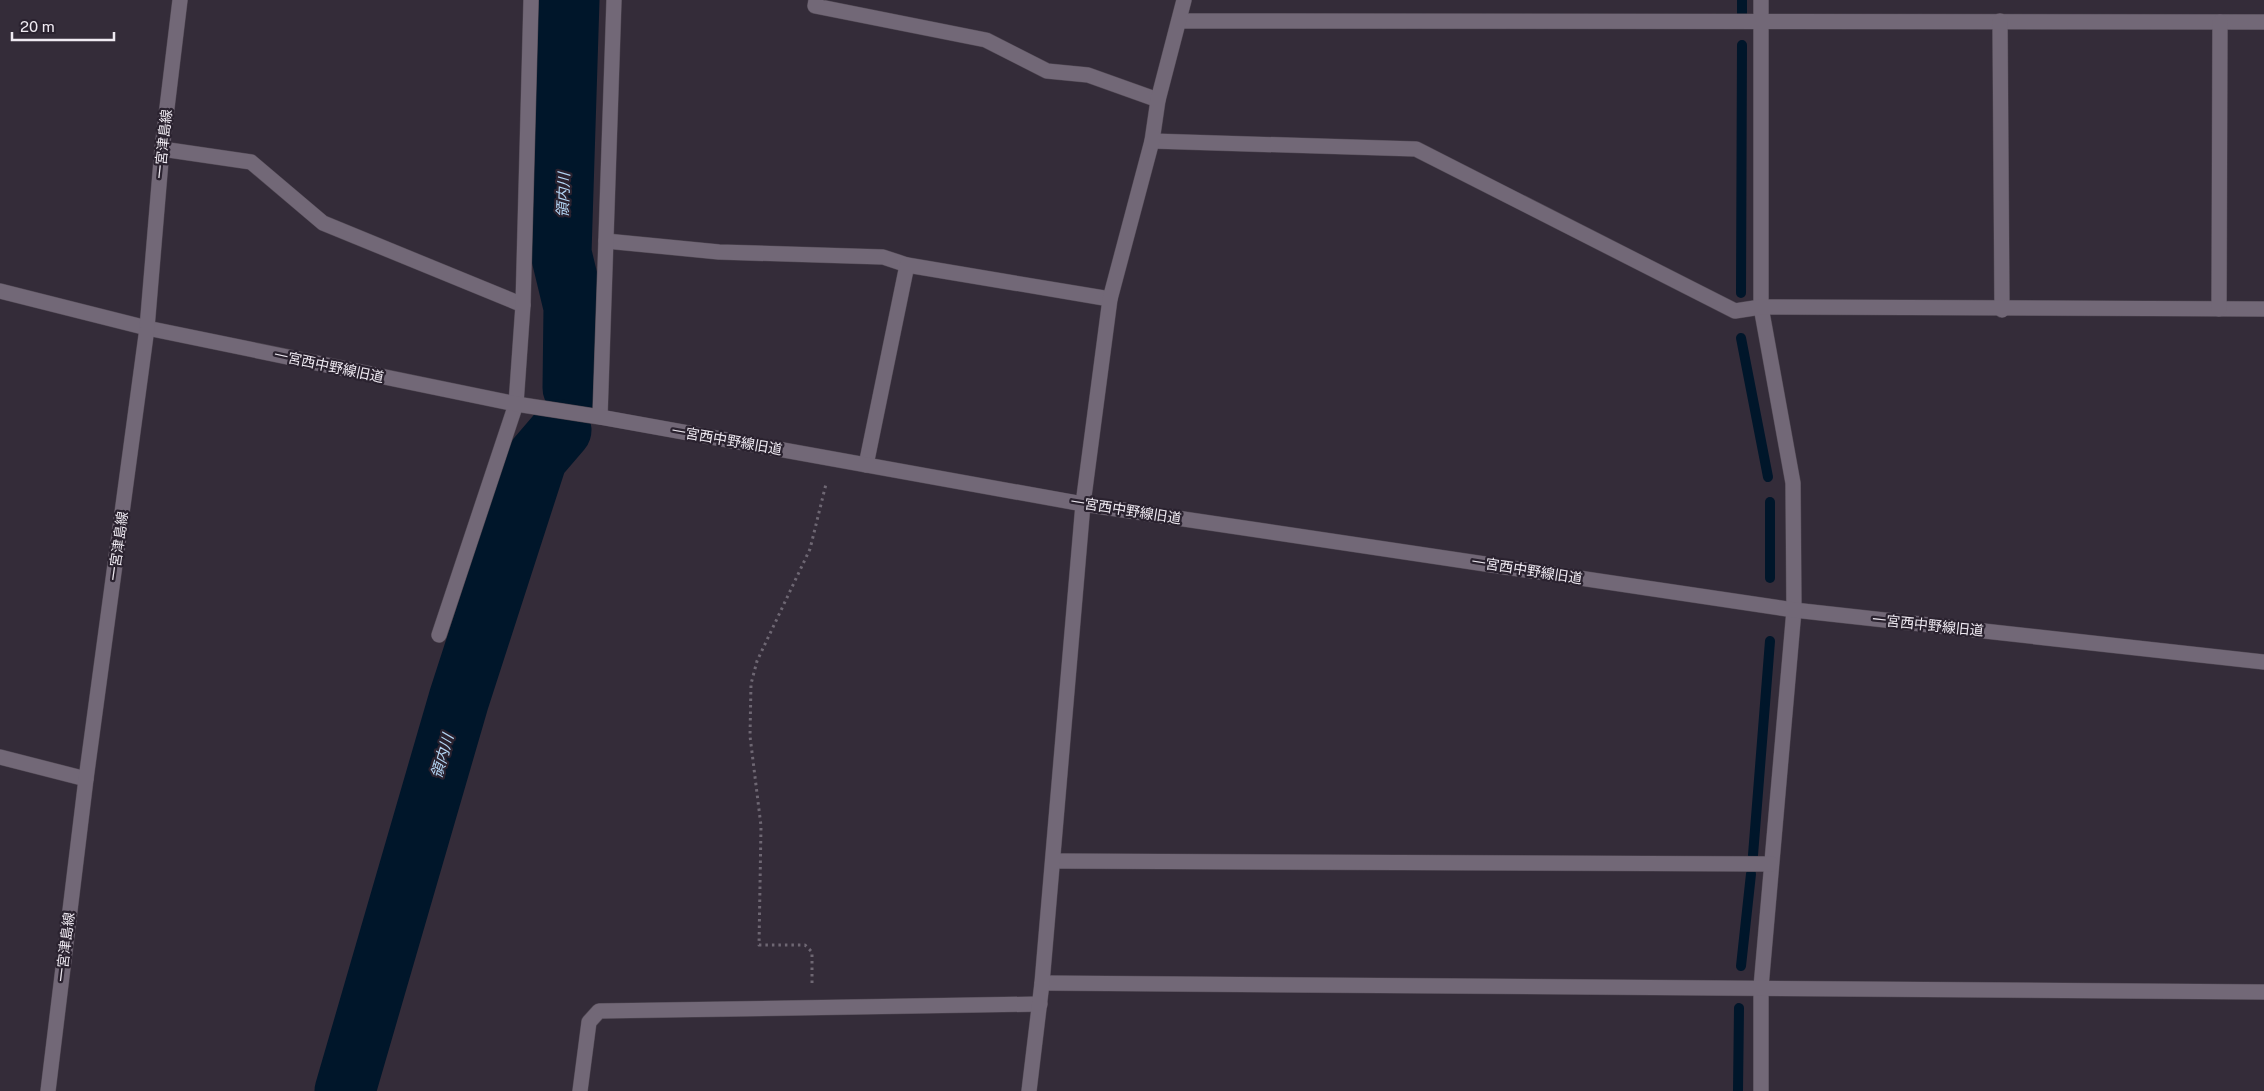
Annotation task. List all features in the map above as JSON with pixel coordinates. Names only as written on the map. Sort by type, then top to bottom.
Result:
[{"type":"street","name":"一宮津島線","points":[[48,1091],[86,779],[147,328],[162,149],[180,0]]},
{"type":"street","points":[[439,635],[516,404],[523,305],[531,0]]},
{"type":"street","points":[[600,417],[614,0]]},
{"type":"street","points":[[816,0],[815,6],[986,40],[1048,71],[1088,75],[1158,100]]},
{"type":"street","points":[[1029,1091],[1042,983],[1083,504],[1110,299],[1152,141],[1158,100],[1184,0]]},
{"type":"street","points":[[1761,0],[1761,307],[1793,483],[1794,610],[1761,987],[1761,1091]]},
{"type":"street","points":[[1179,21],[1761,20],[2264,22]]},
{"type":"street","points":[[2000,21],[2002,310]]},
{"type":"street","points":[[2219,309],[2220,22]]},
{"type":"street","points":[[1152,141],[1416,149],[1735,311],[1761,307],[2002,310],[2264,309]]},
{"type":"street","points":[[162,149],[251,162],[323,223],[523,305]]},
{"type":"street","points":[[606,241],[719,252],[883,257],[908,265],[1110,299]]},
{"type":"street","points":[[866,465],[908,265]]},
{"type":"street","name":"一宮西中野線旧道","points":[[0,291],[147,328],[516,404],[600,417],[1083,504],[1794,610],[2264,662]]},
{"type":"street","points":[[0,757],[86,779]]},
{"type":"street","points":[[1053,860],[1771,864]]},
{"type":"street","points":[[1042,983],[2264,992]]},
{"type":"street","points":[[580,1091],[589,1022],[599,1011],[1040,1004]]},
{"type":"path","points":[[812,1009],[812,952],[805,945],[759,945],[761,826],[750,736],[751,684],[757,661],[810,549],[832,459]]},
{"type":"waterway","name":"領内川","points":[[569,0],[561,253],[574,307],[573,388]]},
{"type":"waterway","points":[[1742,0],[1742,15]]},
{"type":"waterway","points":[[1741,293],[1742,45]]},
{"type":"waterway","points":[[1741,338],[1768,477]]},
{"type":"waterway","name":"領内川","points":[[345,1091],[459,699],[537,458],[561,430]]},
{"type":"waterway","points":[[1770,502],[1770,578]]},
{"type":"waterway","points":[[1753,855],[1770,641]]},
{"type":"waterway","points":[[1741,966],[1751,874]]},
{"type":"waterway","points":[[1738,1091],[1739,1008]]}]
